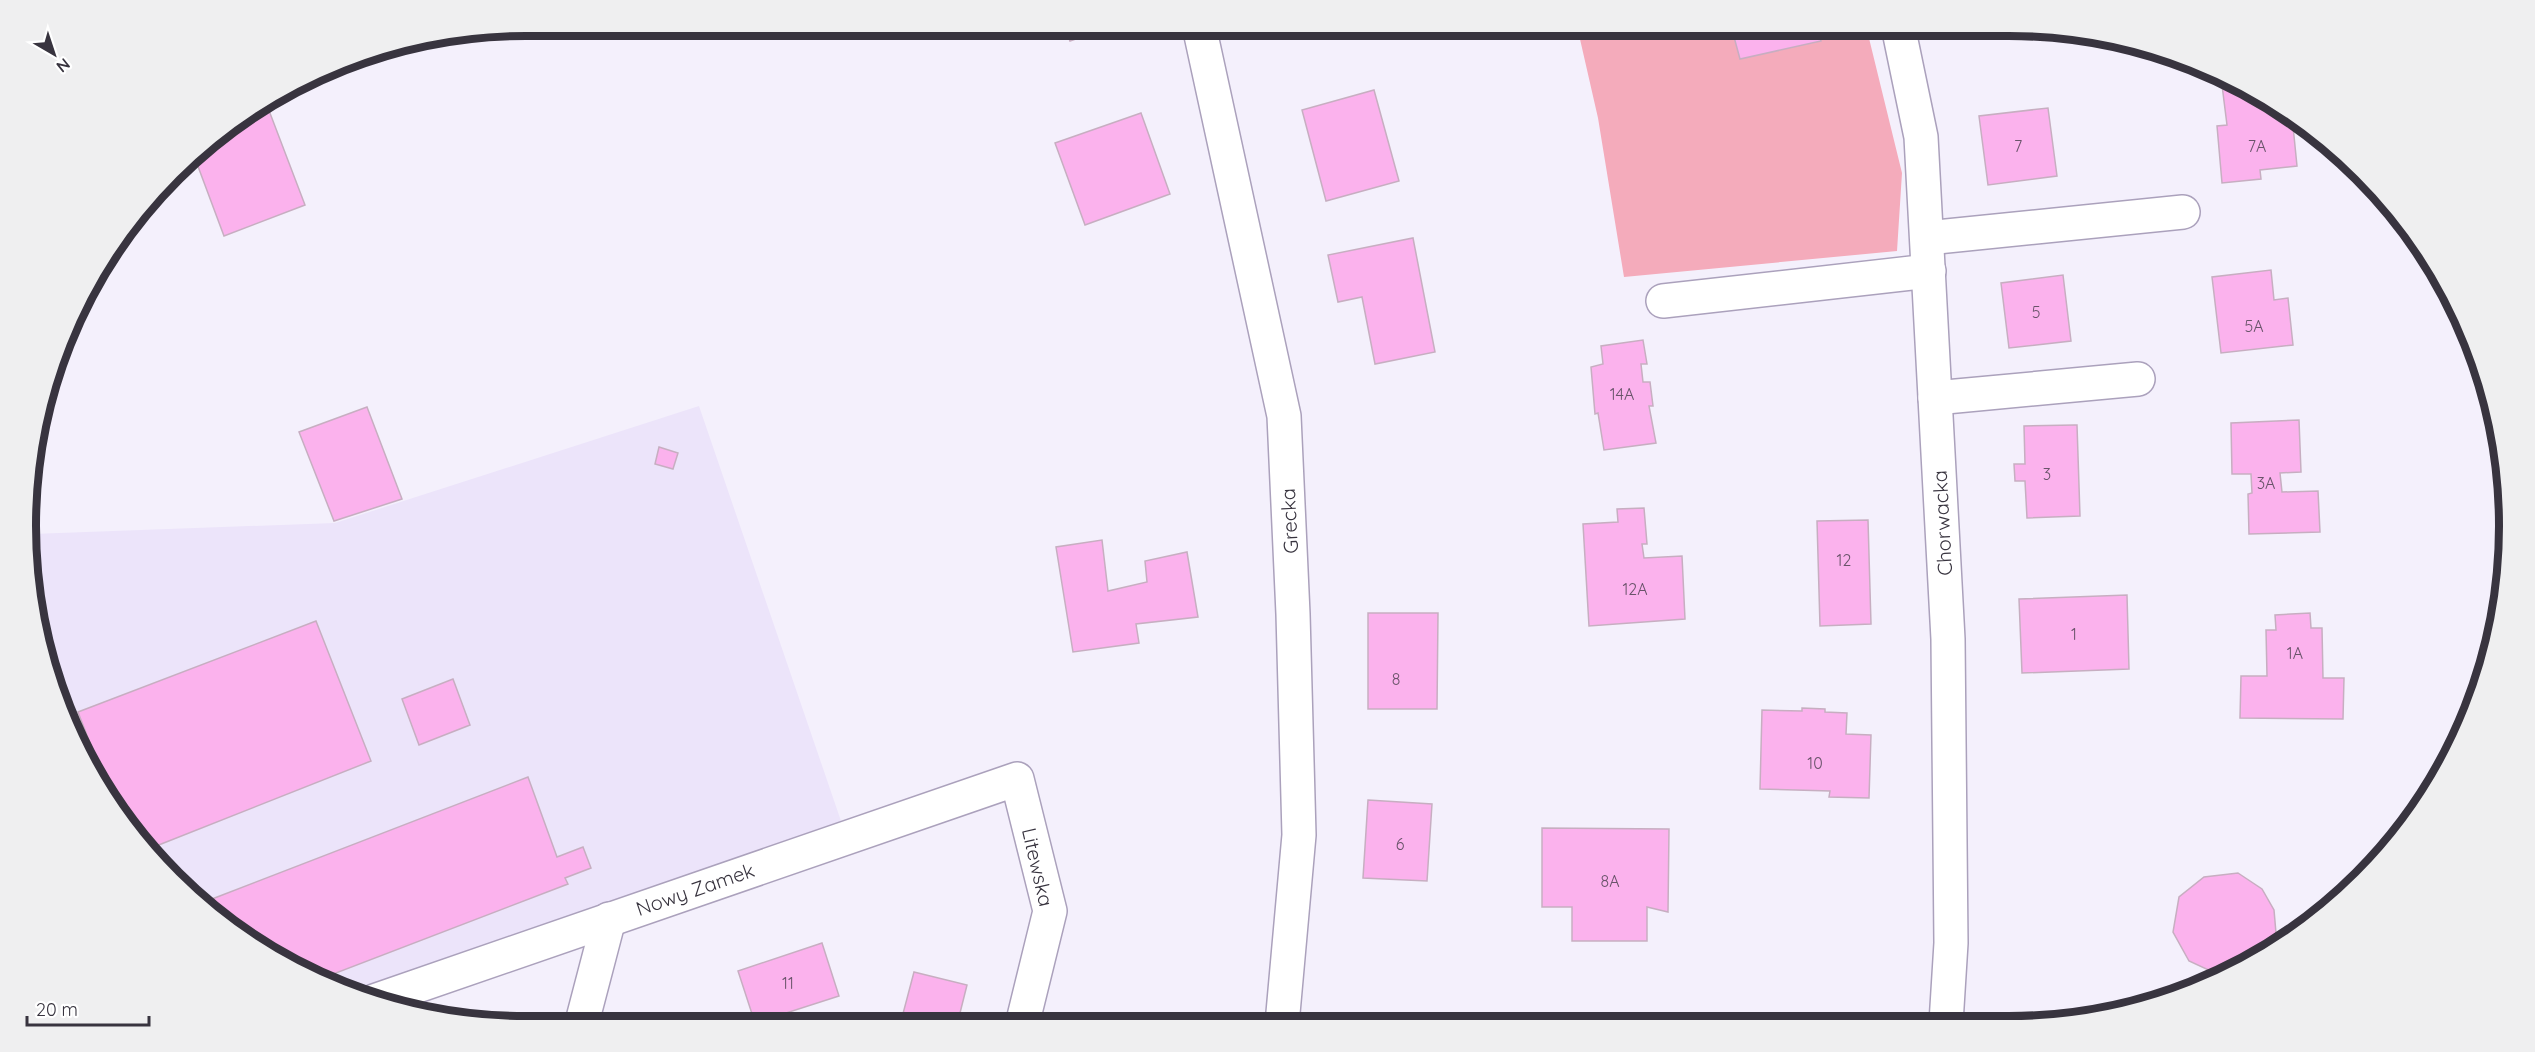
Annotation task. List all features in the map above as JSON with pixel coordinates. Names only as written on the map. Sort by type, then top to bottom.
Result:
[{"type":"street","name":"Grecka","points":[[1201,36],[1284,416],[1293,614],[1299,835],[1283,1016]]},
{"type":"street","name":"Chorwacka","points":[[1900,36],[1921,136],[1948,639],[1951,943],[1946,1016]]},
{"type":"street","points":[[1927,238],[2183,212]]},
{"type":"street","points":[[1663,301],[1929,271]]},
{"type":"street","points":[[1935,398],[2138,379]]},
{"type":"street","name":"Nowy Zamek","points":[[388,996],[1017,779]]},
{"type":"street","name":"Litewska","points":[[1017,779],[1050,911],[1024,1016]]},
{"type":"street","points":[[584,1016],[609,919]]},
{"type":"shaded area","points":[[1579,36],[1868,36],[1902,173],[1897,251],[1624,277],[1598,118]]},
{"type":"shaded area","points":[[699,406],[841,821],[365,989],[338,979],[281,950],[228,915],[180,872],[137,824],[102,771],[73,714],[53,653],[40,590],[36,534],[335,523]]},
{"type":"building","points":[[1068,36],[1084,36],[1070,41]]},
{"type":"building","points":[[1734,36],[1820,36],[1821,41],[1740,59]]},
{"type":"building","points":[[2222,85],[2254,102],[2293,127],[2297,166],[2260,170],[2261,179],[2222,183],[2217,126],[2227,125]]},
{"type":"building","points":[[1374,90],[1399,181],[1326,201],[1302,110]]},
{"type":"building","points":[[2048,108],[2057,176],[1988,185],[1979,116]]},
{"type":"building","points":[[269,110],[305,205],[224,236],[197,164],[228,137]]},
{"type":"building","points":[[1141,113],[1170,194],[1085,225],[1055,143]]},
{"type":"building","points":[[1413,238],[1435,352],[1375,364],[1362,297],[1338,302],[1328,255]]},
{"type":"building","points":[[2271,270],[2274,300],[2288,298],[2293,345],[2221,353],[2212,277]]},
{"type":"building","points":[[2063,275],[2071,341],[2009,348],[2001,283]]},
{"type":"building","points":[[1643,340],[1647,364],[1641,364],[1643,382],[1650,382],[1653,406],[1649,406],[1656,443],[1604,450],[1598,413],[1595,414],[1591,367],[1603,364],[1601,346]]},
{"type":"building","points":[[367,407],[402,499],[334,521],[299,432]]},
{"type":"building","points":[[2299,420],[2301,472],[2280,473],[2282,492],[2318,491],[2320,532],[2249,534],[2248,494],[2252,493],[2251,474],[2232,474],[2231,423]]},
{"type":"building","points":[[2077,425],[2080,516],[2027,518],[2025,481],[2015,481],[2014,464],[2025,464],[2024,426]]},
{"type":"building","points":[[659,447],[678,453],[673,469],[655,464]]},
{"type":"building","points":[[1644,508],[1647,544],[1642,544],[1644,558],[1682,556],[1685,619],[1589,626],[1583,524],[1618,522],[1617,509]]},
{"type":"building","points":[[1868,520],[1871,624],[1820,626],[1817,521]]},
{"type":"building","points":[[1102,540],[1108,591],[1147,582],[1145,561],[1187,552],[1198,617],[1136,624],[1139,643],[1073,652],[1056,547]]},
{"type":"building","points":[[2127,595],[2129,669],[2022,673],[2019,599]]},
{"type":"building","points":[[1368,613],[1438,613],[1437,709],[1368,709]]},
{"type":"building","points":[[2310,613],[2311,628],[2322,628],[2323,678],[2344,678],[2343,719],[2240,718],[2241,676],[2267,676],[2266,630],[2276,630],[2275,615]]},
{"type":"building","points":[[316,621],[371,761],[156,846],[137,824],[102,771],[78,712]]},
{"type":"building","points":[[453,679],[470,725],[419,745],[402,699]]},
{"type":"building","points":[[1802,708],[1847,713],[1846,734],[1871,735],[1869,798],[1829,797],[1830,791],[1760,789],[1762,710],[1802,711]]},
{"type":"building","points":[[528,777],[557,857],[583,847],[591,868],[565,878],[568,884],[330,975],[254,933],[228,915],[212,899]]},
{"type":"building","points":[[1368,800],[1432,804],[1427,881],[1363,878]]},
{"type":"building","points":[[1542,828],[1669,829],[1668,912],[1647,907],[1647,941],[1572,941],[1572,907],[1542,907]]},
{"type":"building","points":[[2238,873],[2262,889],[2274,910],[2276,933],[2274,937],[2254,950],[2212,972],[2189,961],[2173,932],[2179,897],[2204,877]]},
{"type":"building","points":[[822,943],[839,996],[777,1016],[753,1016],[738,971]]},
{"type":"building","points":[[914,972],[967,985],[959,1016],[902,1016]]}]
